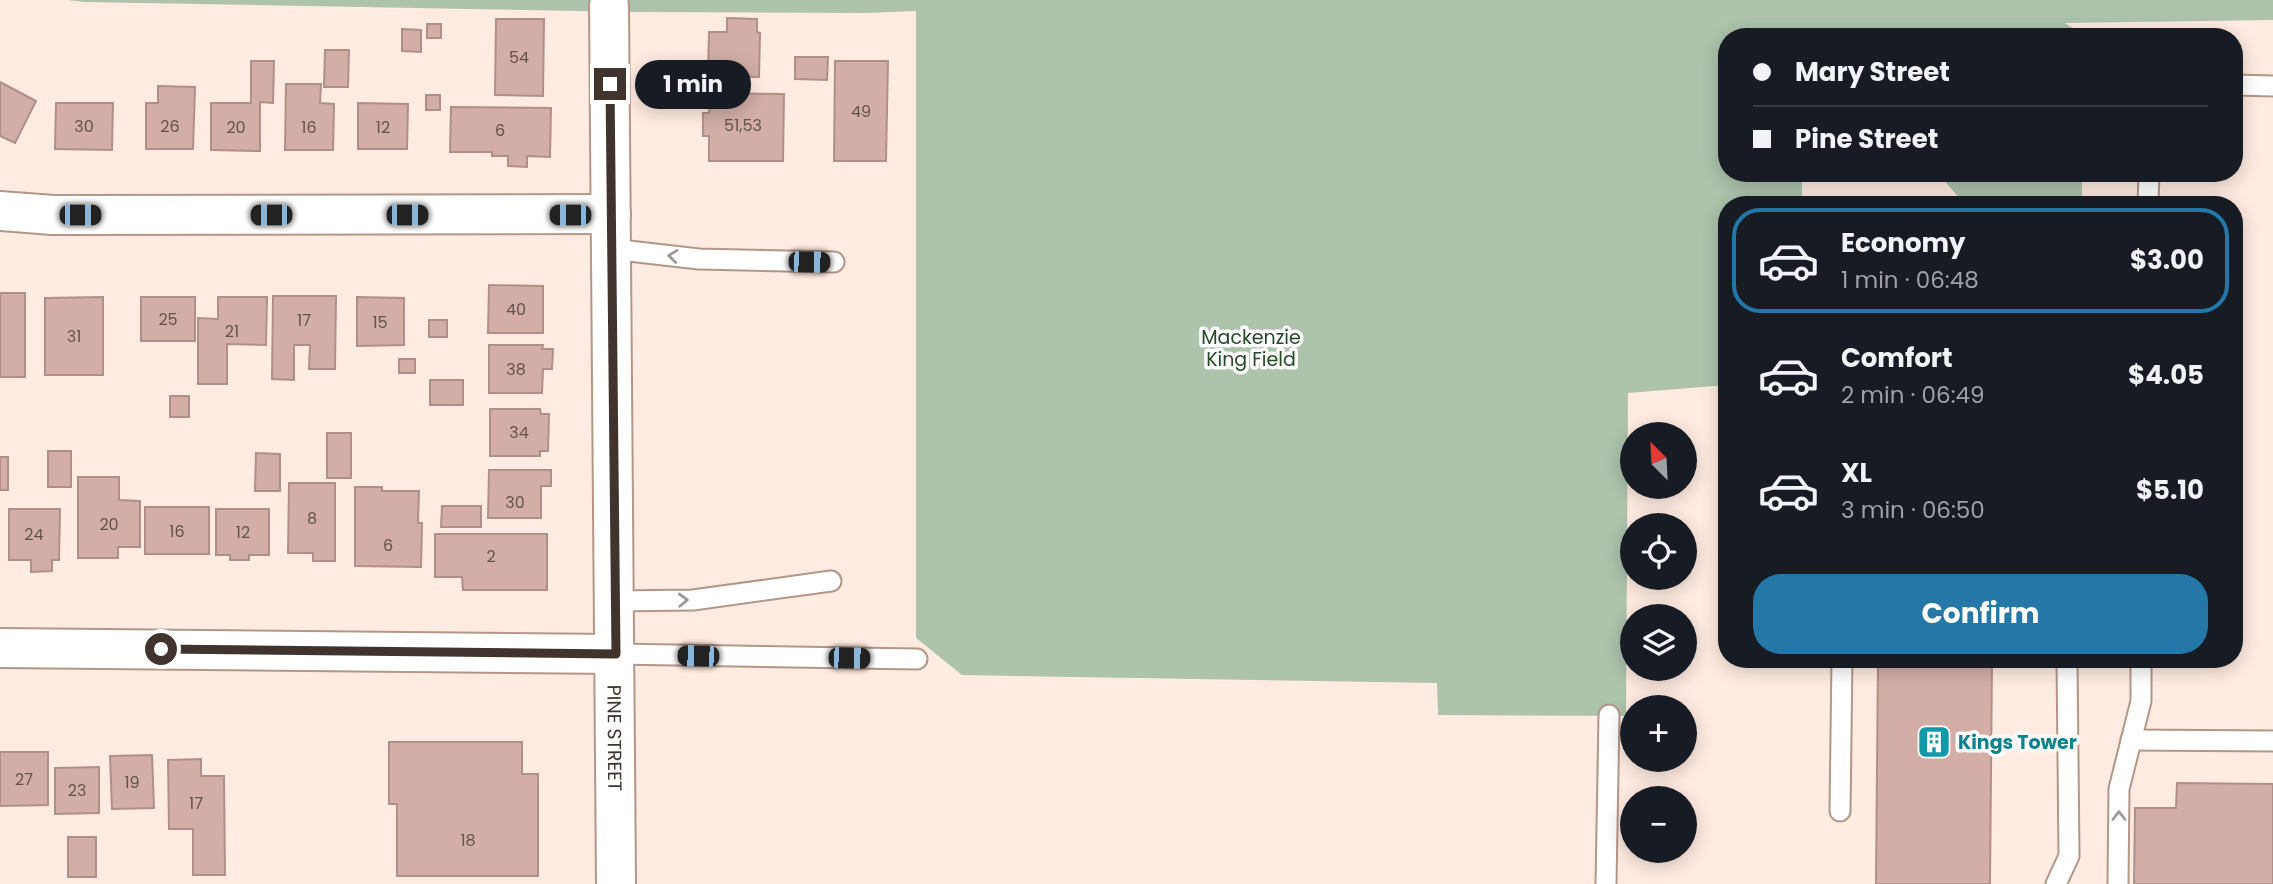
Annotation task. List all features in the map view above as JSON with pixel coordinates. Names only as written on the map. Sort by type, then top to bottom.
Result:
[{"type":"street","name":"PINE STREET","points":[[609,5],[616,884]]},
{"type":"street","points":[[0,211],[53,215],[611,232]]},
{"type":"street","points":[[0,648],[616,654]]},
{"type":"lane","points":[[2243,85],[2273,86]]},
{"type":"lane","points":[[611,232],[699,259],[834,262]]},
{"type":"lane","points":[[615,601],[692,600],[831,581]]},
{"type":"lane","points":[[616,654],[917,660]]},
{"type":"lane","points":[[1840,811],[1842,668]]},
{"type":"lane","points":[[2056,884],[2069,856],[2067,668]]},
{"type":"lane","points":[[2118,884],[2119,789],[2141,701],[2141,668]]},
{"type":"lane","points":[[1606,884],[1609,715]]},
{"type":"lane","points":[[2131,740],[2273,741]]},
{"type":"green space","name":"Mackenzie King Field","points":[[67,0],[2273,0],[2273,20],[2065,23],[2072,28],[1718,28],[1718,182],[1802,182],[1802,196],[1718,196],[1718,386],[1628,393],[1628,422],[1620,422],[1620,499],[1627,499],[1627,513],[1620,513],[1620,590],[1627,590],[1627,604],[1620,604],[1620,681],[1626,681],[1626,695],[1620,695],[1620,716],[1438,715],[1437,683],[962,675],[916,638],[916,11],[635,12]]},
{"type":"green space","points":[[1946,182],[2082,182],[2082,196],[1957,196]]},
{"type":"building","points":[[727,18],[757,19],[757,32],[760,33],[759,77],[708,76],[709,32],[727,32]]},
{"type":"building","points":[[496,19],[544,19],[543,96],[495,95]]},
{"type":"building","points":[[427,24],[441,24],[441,38],[427,38]]},
{"type":"building","points":[[402,29],[421,30],[421,52],[402,51]]},
{"type":"building","points":[[325,50],[349,50],[348,87],[324,87]]},
{"type":"building","points":[[795,57],[828,57],[827,80],[795,79]]},
{"type":"building","points":[[251,61],[274,61],[273,103],[260,102],[260,151],[211,150],[211,103],[251,103]]},
{"type":"building","points":[[835,61],[888,61],[886,161],[834,161]]},
{"type":"building","points":[[0,82],[36,101],[15,143],[0,136]]},
{"type":"building","points":[[286,84],[321,84],[320,103],[334,104],[333,150],[285,150]]},
{"type":"building","points":[[158,86],[195,87],[193,149],[146,149],[146,103],[158,103]]},
{"type":"building","points":[[710,93],[784,94],[783,161],[709,161],[709,136],[703,136],[703,113],[709,113]]},
{"type":"building","points":[[426,95],[440,95],[440,110],[426,110]]},
{"type":"building","points":[[56,103],[113,103],[112,150],[55,149]]},
{"type":"building","points":[[358,103],[408,104],[407,149],[358,149]]},
{"type":"building","points":[[451,107],[551,108],[550,157],[527,156],[527,167],[508,166],[508,156],[492,156],[492,152],[450,152]]},
{"type":"building","points":[[489,285],[543,286],[543,333],[488,333]]},
{"type":"building","points":[[0,293],[25,293],[25,377],[0,377]]},
{"type":"building","points":[[273,296],[336,296],[335,369],[309,369],[310,345],[294,345],[294,380],[272,379]]},
{"type":"building","points":[[103,297],[103,375],[45,375],[45,298]]},
{"type":"building","points":[[141,297],[195,297],[195,341],[141,341]]},
{"type":"building","points":[[218,297],[267,297],[266,345],[227,344],[227,384],[198,384],[198,318],[218,319]]},
{"type":"building","points":[[357,297],[404,298],[404,345],[357,346]]},
{"type":"building","points":[[429,320],[447,320],[447,337],[429,337]]},
{"type":"building","points":[[489,345],[543,345],[542,349],[553,349],[552,369],[543,369],[542,393],[489,393]]},
{"type":"building","points":[[399,359],[415,359],[415,373],[399,373]]},
{"type":"building","points":[[430,380],[463,380],[463,405],[430,405]]},
{"type":"building","points":[[170,396],[189,396],[189,417],[170,417]]},
{"type":"building","points":[[490,409],[540,409],[541,414],[549,414],[548,451],[540,451],[540,456],[490,456]]},
{"type":"building","points":[[327,433],[351,433],[351,478],[327,478]]},
{"type":"building","points":[[48,451],[71,451],[71,487],[48,487]]},
{"type":"building","points":[[256,453],[280,454],[280,491],[255,491]]},
{"type":"building","points":[[0,457],[8,457],[8,490],[0,490]]},
{"type":"building","points":[[489,470],[551,470],[551,486],[541,486],[541,518],[488,518]]},
{"type":"building","points":[[78,477],[119,477],[119,500],[140,501],[140,547],[118,547],[118,558],[78,558]]},
{"type":"building","points":[[289,483],[335,483],[335,561],[313,561],[313,553],[288,553]]},
{"type":"building","points":[[355,487],[382,487],[382,491],[419,491],[418,523],[422,523],[421,567],[355,566]]},
{"type":"building","points":[[442,506],[481,506],[481,527],[441,527]]},
{"type":"building","points":[[145,507],[209,507],[209,554],[145,554]]},
{"type":"building","points":[[9,509],[60,509],[59,560],[52,560],[52,571],[31,572],[31,560],[9,560]]},
{"type":"building","points":[[216,509],[269,509],[269,555],[249,555],[249,560],[230,560],[230,555],[216,555]]},
{"type":"building","points":[[435,534],[547,534],[547,590],[463,590],[462,577],[435,577]]},
{"type":"building","name":"Kings Tower","points":[[1878,668],[1992,668],[1990,884],[1876,884]]},
{"type":"building","points":[[389,742],[522,742],[522,774],[538,774],[538,876],[397,876],[397,804],[389,804]]},
{"type":"building","points":[[0,752],[48,752],[48,805],[0,806]]},
{"type":"building","points":[[152,755],[154,808],[112,809],[110,756]]},
{"type":"building","points":[[201,759],[201,776],[224,776],[225,875],[193,875],[193,829],[169,829],[168,760]]},
{"type":"building","points":[[99,767],[99,813],[55,814],[55,768]]},
{"type":"building","points":[[2177,783],[2273,784],[2273,884],[2134,884],[2135,808],[2176,808]]},
{"type":"building","points":[[68,837],[96,837],[96,877],[68,877]]},
{"type":"place","name":"Kings Tower","points":[[1934,742]]},
{"type":"route","points":[[161,649],[616,654],[610,84]]}]
